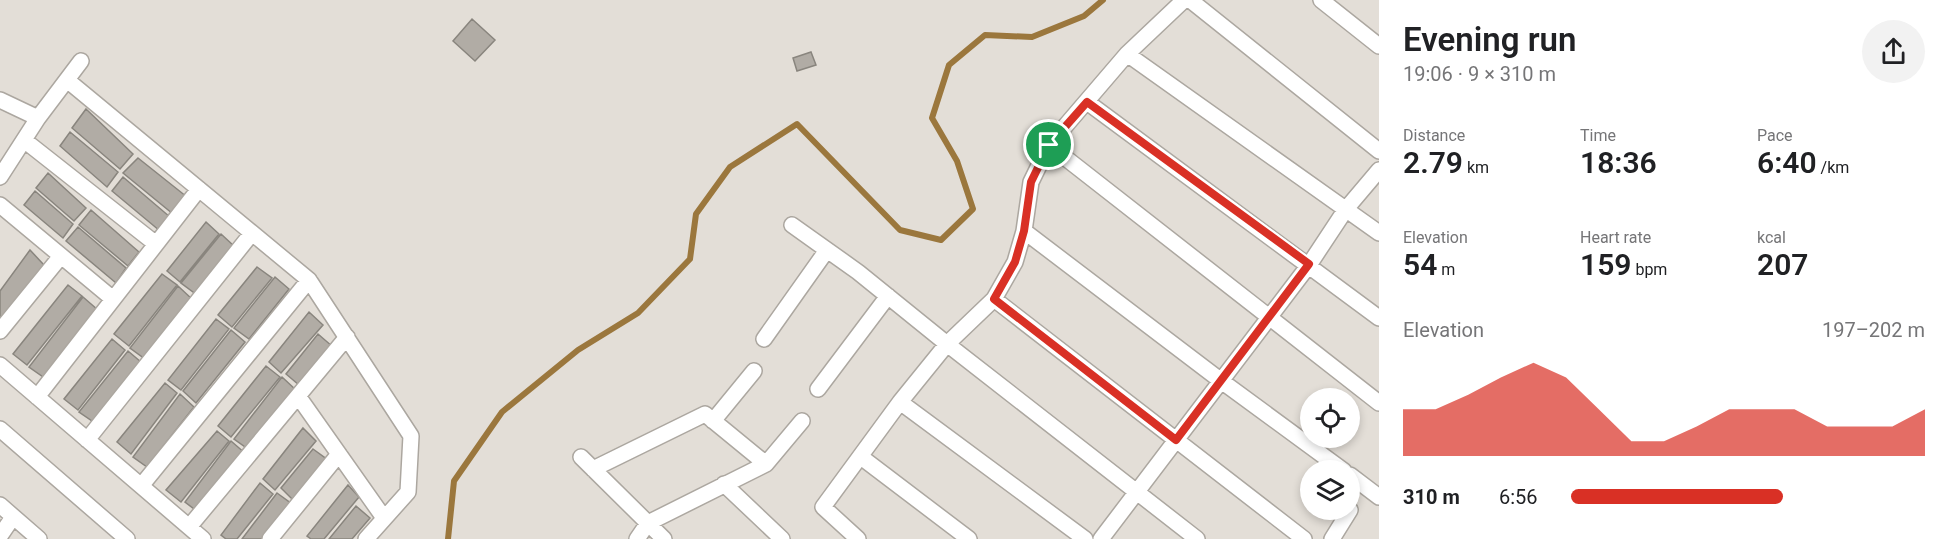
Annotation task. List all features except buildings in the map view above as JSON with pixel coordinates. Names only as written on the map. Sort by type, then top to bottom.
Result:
[{"type":"street","points":[[858,539],[823,507],[900,402],[947,344],[994,299],[1015,262],[1024,231],[1031,182],[1049,145],[1127,54],[1185,0]]},
{"type":"street","points":[[1190,0],[1379,151]]},
{"type":"street","points":[[1321,0],[1379,46]]},
{"type":"street","points":[[1127,54],[1379,233]]},
{"type":"street","points":[[0,177],[38,118],[81,61]]},
{"type":"street","points":[[67,80],[309,280],[347,337],[411,436],[408,492],[366,539]]},
{"type":"street","points":[[0,100],[38,118]]},
{"type":"street","points":[[1087,102],[1379,318]]},
{"type":"street","points":[[24,140],[156,244]]},
{"type":"street","points":[[1049,145],[1379,403]]},
{"type":"street","points":[[1101,539],[1309,264],[1346,209],[1379,170]]},
{"type":"street","points":[[37,397],[200,189]]},
{"type":"street","points":[[0,205],[113,299]]},
{"type":"street","points":[[792,225],[888,296],[1197,539]]},
{"type":"street","points":[[1024,231],[1220,381],[1329,460]]},
{"type":"street","points":[[87,440],[252,232]]},
{"type":"street","points":[[764,339],[827,250]]},
{"type":"street","points":[[0,332],[60,256]]},
{"type":"street","points":[[141,486],[309,280]]},
{"type":"street","points":[[818,388],[888,296]]},
{"type":"street","points":[[994,299],[1304,539]]},
{"type":"street","points":[[189,527],[347,337]]},
{"type":"street","points":[[0,365],[203,539]]},
{"type":"street","points":[[713,421],[754,371]]},
{"type":"street","points":[[298,396],[384,518]]},
{"type":"street","points":[[900,402],[1085,539]]},
{"type":"street","points":[[593,469],[705,414],[766,464]]},
{"type":"street","points":[[637,539],[648,523],[766,464],[802,421]]},
{"type":"street","points":[[0,429],[127,539]]},
{"type":"street","points":[[270,539],[339,454]]},
{"type":"street","points":[[581,457],[664,539]]},
{"type":"street","points":[[861,457],[969,539]]},
{"type":"street","points":[[1360,483],[1379,497]]},
{"type":"street","points":[[724,484],[782,539]]},
{"type":"street","points":[[1360,493],[1364,486]]},
{"type":"street","points":[[0,506],[39,539]]},
{"type":"street","points":[[0,536],[13,517]]},
{"type":"street","points":[[1332,539],[1344,520]]},
{"type":"waterway","points":[[448,539],[454,481],[502,412],[578,350],[638,313],[690,259],[696,214],[730,167],[797,124],[900,230],[941,240],[973,209],[957,161],[932,118],[949,65],[985,35],[1032,37],[1084,16],[1103,0]]},
{"type":"route","points":[[1087,102],[1309,264],[1176,440],[994,299],[1015,262],[1024,231],[1031,182],[1049,145],[1087,102]]}]
